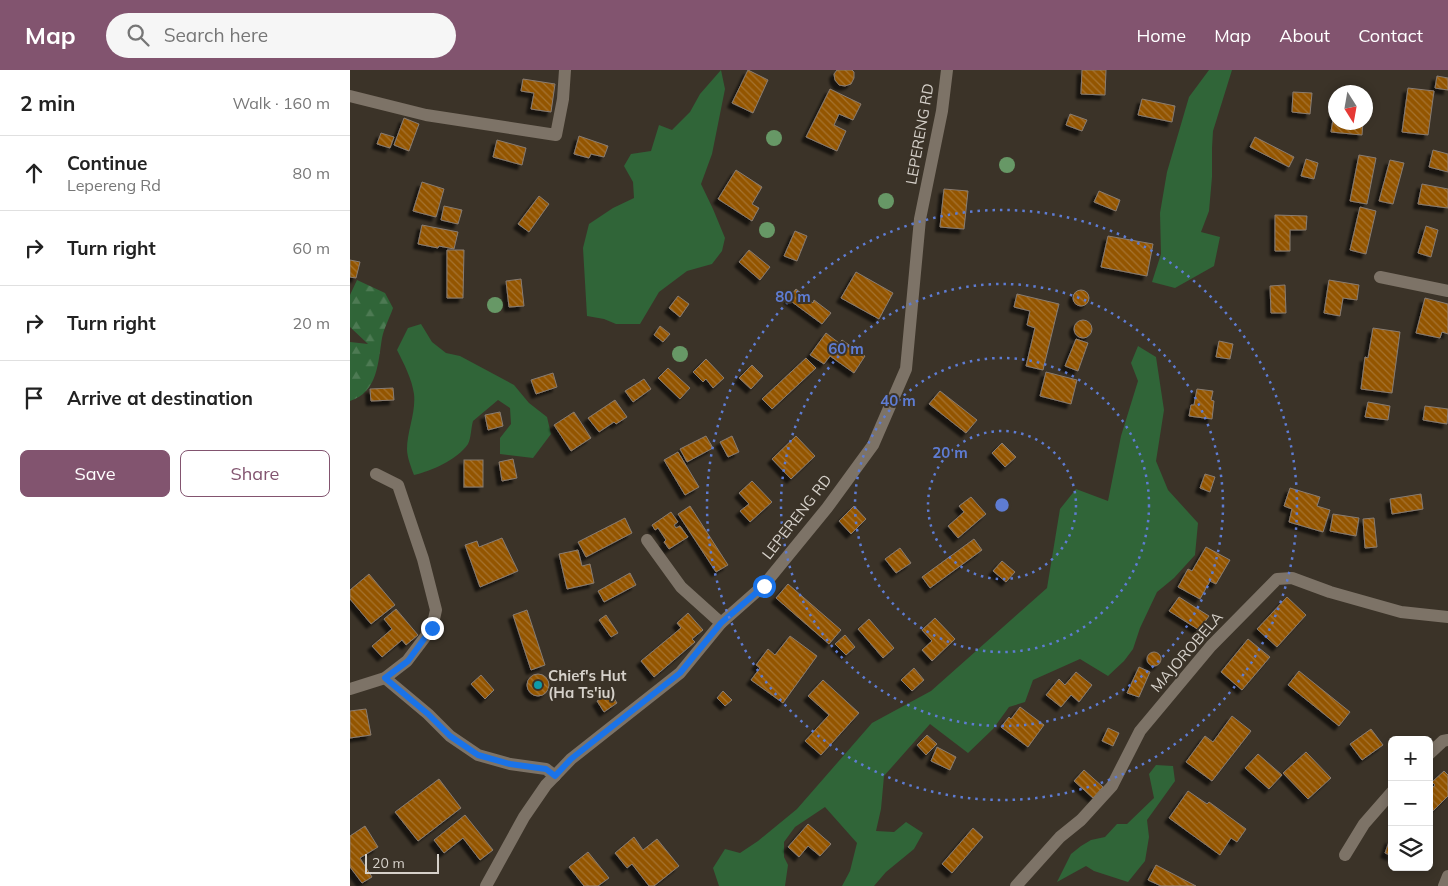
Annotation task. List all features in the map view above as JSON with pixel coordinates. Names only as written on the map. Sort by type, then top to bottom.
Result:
[{"type":"street","points":[[350,96],[426,115],[556,135],[563,99],[565,70]]},
{"type":"street","name":"LEPERENG RD","points":[[486,886],[524,817],[546,785],[571,759],[680,673],[721,623],[764,586],[827,508],[873,445],[906,368],[920,219],[942,111],[948,70]]},
{"type":"street","points":[[1380,277],[1448,291]]},
{"type":"street","points":[[350,688],[385,678],[408,661],[432,628],[436,610],[411,521],[402,501],[398,485],[376,474]]},
{"type":"street","points":[[647,540],[681,587],[721,623]]},
{"type":"street","name":"MAJOROBELA","points":[[1016,886],[1060,837],[1081,820],[1112,786],[1140,731],[1211,646],[1277,579],[1292,578],[1330,592],[1401,612],[1448,617]]},
{"type":"street","points":[[385,678],[428,714],[450,736],[478,755],[510,764],[546,769],[555,776]]},
{"type":"street","points":[[1433,750],[1443,741],[1448,740]]},
{"type":"street","points":[[1345,855],[1364,824],[1388,797]]},
{"type":"street","points":[[1444,886],[1448,876]]},
{"type":"green space","points":[[721,70],[725,89],[712,154],[701,184],[725,238],[722,251],[712,264],[687,271],[659,292],[640,324],[616,324],[604,319],[587,316],[583,248],[589,224],[613,208],[634,198],[633,182],[624,166],[631,154],[651,151],[659,125],[672,130],[690,112],[700,94]]},
{"type":"green space","points":[[1209,70],[1232,70],[1213,131],[1209,211],[1201,232],[1220,237],[1214,266],[1175,288],[1152,282],[1161,254],[1160,213],[1167,172],[1189,97]]},
{"type":"green space","points":[[357,280],[385,293],[393,308],[383,334],[375,375],[366,391],[350,401],[350,342],[368,344],[350,327],[350,295]]},
{"type":"green space","points":[[421,324],[432,342],[446,353],[460,356],[514,385],[529,403],[547,417],[551,434],[533,458],[500,454],[500,438],[511,424],[510,408],[498,400],[473,421],[469,442],[463,450],[451,460],[428,471],[414,475],[408,459],[407,449],[414,408],[414,394],[410,377],[397,350],[408,328]]},
{"type":"green space","points":[[1138,346],[1156,357],[1164,410],[1156,461],[1168,490],[1198,523],[1195,555],[1174,578],[1157,592],[1140,628],[1133,649],[1124,661],[1108,676],[1080,659],[1033,680],[1025,702],[1009,707],[993,729],[968,753],[930,724],[884,776],[881,809],[876,831],[894,832],[906,822],[923,833],[914,849],[886,872],[874,886],[842,886],[850,871],[857,843],[825,807],[795,827],[784,842],[784,857],[788,865],[785,886],[719,886],[713,868],[725,849],[740,853],[758,841],[797,809],[872,723],[931,691],[1047,588],[1060,509],[1076,489],[1108,501],[1121,436],[1138,381],[1131,363]]},
{"type":"green space","points":[[1156,765],[1173,766],[1175,781],[1147,820],[1149,837],[1145,861],[1128,882],[1094,871],[1086,866],[1057,882],[1071,854],[1091,840],[1105,837],[1117,824],[1127,824],[1154,798],[1149,774]]},
{"type":"building","points":[[748,70],[768,80],[753,113],[732,103]]},
{"type":"building","points":[[837,70],[852,70],[854,72],[851,84],[839,85],[835,80],[834,74]]},
{"type":"building","points":[[1082,70],[1106,70],[1105,95],[1081,94]]},
{"type":"building","points":[[1437,76],[1448,78],[1448,90],[1435,88]]},
{"type":"building","points":[[523,79],[555,84],[551,112],[531,109],[534,93],[521,91]]},
{"type":"building","points":[[1408,88],[1434,91],[1428,135],[1402,132]]},
{"type":"building","points":[[830,89],[861,104],[853,120],[839,114],[834,125],[846,131],[837,151],[806,137]]},
{"type":"building","points":[[1293,92],[1312,93],[1310,114],[1292,112]]},
{"type":"building","points":[[1142,99],[1175,106],[1172,122],[1138,115]]},
{"type":"building","points":[[1070,114],[1087,120],[1082,131],[1066,125]]},
{"type":"building","points":[[404,118],[419,124],[409,151],[394,145]]},
{"type":"building","points":[[1331,130],[1362,130],[1362,135],[1331,132]]},
{"type":"building","points":[[381,133],[394,137],[390,148],[377,144]]},
{"type":"building","points":[[579,136],[608,146],[604,157],[591,154],[589,158],[574,154]]},
{"type":"building","points":[[1255,137],[1294,157],[1289,167],[1250,147]]},
{"type":"building","points":[[497,140],[526,148],[522,165],[493,157]]},
{"type":"building","points":[[1433,150],[1448,154],[1448,172],[1429,167]]},
{"type":"building","points":[[1359,155],[1376,158],[1367,204],[1350,201]]},
{"type":"building","points":[[1306,159],[1318,163],[1314,179],[1301,176]]},
{"type":"building","points":[[1390,160],[1404,163],[1393,204],[1379,201]]},
{"type":"building","points":[[736,170],[762,187],[752,204],[759,208],[752,221],[718,199]]},
{"type":"building","points":[[422,182],[444,189],[436,217],[413,211]]},
{"type":"building","points":[[1422,184],[1448,189],[1448,208],[1418,204]]},
{"type":"building","points":[[944,189],[968,191],[964,229],[940,227]]},
{"type":"building","points":[[1099,191],[1120,200],[1116,211],[1094,202]]},
{"type":"building","points":[[539,196],[549,204],[529,232],[518,224]]},
{"type":"building","points":[[444,206],[462,210],[458,224],[441,220]]},
{"type":"building","points":[[1360,207],[1376,211],[1366,254],[1350,250]]},
{"type":"building","points":[[1275,215],[1307,216],[1306,230],[1290,230],[1290,251],[1275,251]]},
{"type":"building","points":[[422,225],[458,232],[454,249],[418,244]]},
{"type":"building","points":[[1426,226],[1438,230],[1431,257],[1418,253]]},
{"type":"building","points":[[795,231],[807,236],[797,261],[784,256]]},
{"type":"building","points":[[1108,236],[1153,244],[1147,276],[1101,267]]},
{"type":"building","points":[[447,250],[464,250],[463,298],[447,298]]},
{"type":"building","points":[[749,250],[770,267],[760,280],[739,262]]},
{"type":"building","points":[[350,260],[360,262],[356,278],[350,277]]},
{"type":"building","points":[[856,272],[893,293],[879,319],[841,298]]},
{"type":"building","points":[[521,279],[524,306],[509,307],[506,281]]},
{"type":"building","points":[[1329,280],[1359,285],[1357,300],[1343,298],[1340,316],[1324,313]]},
{"type":"building","points":[[1285,285],[1286,313],[1271,313],[1270,286]]},
{"type":"building","points":[[796,289],[813,303],[814,300],[831,313],[822,324],[788,299]]},
{"type":"building","points":[[1078,290],[1084,290],[1089,295],[1087,304],[1078,306],[1073,301],[1073,295]]},
{"type":"building","points":[[1017,294],[1059,304],[1043,370],[1026,366],[1035,328],[1027,325],[1030,311],[1014,307]]},
{"type":"building","points":[[678,296],[689,304],[680,317],[669,308]]},
{"type":"building","points":[[1425,298],[1448,304],[1448,334],[1442,332],[1440,338],[1416,333]]},
{"type":"building","points":[[1083,320],[1089,323],[1092,329],[1089,335],[1083,338],[1077,335],[1074,329],[1077,323]]},
{"type":"building","points":[[660,326],[670,334],[663,342],[654,335]]},
{"type":"building","points":[[1373,328],[1400,332],[1392,393],[1361,389],[1365,357],[1368,358]]},
{"type":"building","points":[[826,333],[839,343],[842,340],[865,356],[854,373],[830,356],[824,364],[810,355]]},
{"type":"building","points":[[1076,339],[1088,343],[1078,371],[1065,366]]},
{"type":"building","points":[[1219,341],[1233,344],[1230,359],[1216,357]]},
{"type":"building","points":[[806,358],[816,368],[772,409],[762,399]]},
{"type":"building","points":[[706,359],[724,378],[713,388],[706,379],[703,382],[693,372]]},
{"type":"building","points":[[752,365],[763,376],[751,389],[739,378]]},
{"type":"building","points":[[668,368],[690,388],[680,399],[658,378]]},
{"type":"building","points":[[1046,372],[1077,380],[1071,404],[1040,396]]},
{"type":"building","points":[[553,373],[557,387],[536,394],[531,380]]},
{"type":"building","points":[[644,379],[651,389],[633,402],[625,391]]},
{"type":"building","points":[[393,388],[394,400],[371,401],[370,389]]},
{"type":"building","points":[[1197,389],[1213,391],[1211,400],[1214,401],[1212,419],[1189,416],[1191,405],[1194,405]]},
{"type":"building","points":[[940,391],[977,420],[966,433],[929,404]]},
{"type":"building","points":[[615,400],[627,417],[616,424],[614,422],[599,432],[588,418]]},
{"type":"building","points":[[1368,402],[1390,406],[1388,420],[1365,417]]},
{"type":"building","points":[[1425,406],[1448,409],[1447,424],[1423,420]]},
{"type":"building","points":[[500,412],[503,426],[488,430],[485,415]]},
{"type":"building","points":[[574,412],[591,438],[571,451],[554,425]]},
{"type":"building","points":[[706,436],[713,448],[687,462],[680,449]]},
{"type":"building","points":[[732,436],[739,452],[728,457],[720,442]]},
{"type":"building","points":[[796,436],[815,456],[791,479],[772,459]]},
{"type":"building","points":[[1002,443],[1016,457],[1005,467],[992,453]]},
{"type":"building","points":[[678,452],[699,487],[685,495],[664,460]]},
{"type":"building","points":[[513,459],[517,478],[502,481],[499,462]]},
{"type":"building","points":[[464,460],[483,460],[483,487],[464,487]]},
{"type":"building","points":[[1205,474],[1215,477],[1210,492],[1200,488]]},
{"type":"building","points":[[752,481],[772,502],[750,522],[740,511],[749,504],[739,493]]},
{"type":"building","points":[[1290,488],[1320,497],[1317,506],[1330,510],[1323,532],[1289,522],[1292,509],[1284,506]]},
{"type":"building","points":[[1421,494],[1423,509],[1392,514],[1390,499]]},
{"type":"building","points":[[971,497],[986,514],[958,538],[948,526],[964,512],[959,506]]},
{"type":"building","points":[[690,506],[728,565],[716,572],[678,514]]},
{"type":"building","points":[[854,506],[866,519],[851,534],[839,521]]},
{"type":"building","points":[[671,512],[678,522],[674,525],[676,528],[680,526],[688,537],[669,549],[664,542],[666,540],[658,528],[655,530],[652,525]]},
{"type":"building","points":[[1333,514],[1359,518],[1356,536],[1330,531]]},
{"type":"building","points":[[625,518],[632,533],[586,557],[578,542]]},
{"type":"building","points":[[1374,518],[1377,547],[1365,548],[1363,519]]},
{"type":"building","points":[[502,538],[518,571],[480,587],[465,545],[477,541],[479,547]]},
{"type":"building","points":[[974,539],[982,550],[930,588],[922,577]]},
{"type":"building","points":[[1206,547],[1230,560],[1216,584],[1210,581],[1200,599],[1178,587],[1188,569],[1192,571]]},
{"type":"building","points":[[900,548],[911,563],[896,573],[885,559]]},
{"type":"building","points":[[578,550],[582,566],[590,564],[594,583],[567,589],[559,554]]},
{"type":"building","points":[[1002,561],[1015,572],[1006,582],[993,571]]},
{"type":"building","points":[[630,573],[636,585],[604,602],[598,591]]},
{"type":"building","points":[[369,574],[395,605],[371,624],[350,599],[350,590]]},
{"type":"building","points":[[788,584],[841,630],[829,644],[776,598]]},
{"type":"building","points":[[1179,597],[1209,616],[1199,630],[1169,611]]},
{"type":"building","points":[[1287,597],[1306,615],[1277,647],[1257,629]]},
{"type":"building","points":[[396,609],[418,635],[406,645],[402,640],[382,657],[372,646],[392,629],[384,619]]},
{"type":"building","points":[[527,610],[545,665],[531,670],[513,615]]},
{"type":"building","points":[[688,613],[703,630],[692,639],[695,642],[654,677],[641,661],[681,628],[677,623]]},
{"type":"building","points":[[606,615],[618,633],[611,637],[599,620]]},
{"type":"building","points":[[935,618],[955,639],[932,661],[922,650],[932,641],[922,630]]},
{"type":"building","points":[[869,619],[894,648],[883,658],[858,629]]},
{"type":"building","points":[[845,635],[855,647],[846,655],[835,644]]},
{"type":"building","points":[[790,636],[817,656],[783,703],[751,680],[760,668],[756,665],[768,649],[775,655]]},
{"type":"building","points":[[1248,639],[1270,657],[1242,690],[1221,672]]},
{"type":"building","points":[[1151,652],[1157,652],[1161,659],[1157,666],[1151,666],[1147,662],[1147,656]]},
{"type":"building","points":[[1139,667],[1150,672],[1139,697],[1127,693]]},
{"type":"building","points":[[914,668],[924,680],[912,691],[901,680]]},
{"type":"building","points":[[1299,671],[1350,712],[1339,726],[1288,685]]},
{"type":"building","points":[[1076,672],[1092,685],[1079,702],[1071,695],[1061,707],[1046,695],[1059,679],[1065,685]]},
{"type":"building","name":"Chief's Hut (Ha Ts'iu)","points":[[538,674],[546,677],[549,685],[546,693],[538,696],[530,693],[527,685],[530,677]]},
{"type":"building","points":[[481,675],[494,690],[485,699],[471,684]]},
{"type":"building","points":[[823,680],[859,713],[821,755],[805,741],[829,715],[808,696]]},
{"type":"building","points":[[723,691],[732,700],[725,706],[717,698]]},
{"type":"building","points":[[610,692],[617,703],[604,712],[597,701]]},
{"type":"building","points":[[1020,707],[1044,725],[1028,747],[1001,727],[1009,717],[1011,719]]},
{"type":"building","points":[[366,709],[371,735],[350,738],[350,711]]},
{"type":"building","points":[[1232,716],[1251,731],[1212,781],[1186,762],[1205,736],[1213,742]]},
{"type":"building","points":[[1108,728],[1119,733],[1113,746],[1102,741]]},
{"type":"building","points":[[1371,729],[1383,745],[1362,760],[1350,744]]},
{"type":"building","points":[[927,735],[937,744],[926,755],[917,745]]},
{"type":"building","points":[[937,747],[956,757],[950,770],[931,761]]},
{"type":"building","points":[[1306,752],[1331,778],[1308,799],[1283,773]]},
{"type":"building","points":[[1258,754],[1282,775],[1269,789],[1245,768]]},
{"type":"building","points":[[1084,770],[1103,787],[1093,798],[1074,781]]},
{"type":"building","points":[[1444,771],[1448,775],[1448,796],[1433,811],[1433,787],[1435,785],[1433,781]]},
{"type":"building","points":[[439,779],[461,808],[418,841],[395,812]]},
{"type":"building","points":[[1188,791],[1207,804],[1209,802],[1246,829],[1237,842],[1231,838],[1220,855],[1169,818]]},
{"type":"building","points":[[465,815],[493,850],[480,860],[463,838],[444,853],[434,840]]},
{"type":"building","points":[[808,824],[831,844],[820,856],[808,846],[799,857],[788,847]]},
{"type":"building","points":[[365,826],[378,847],[360,858],[372,877],[362,883],[350,867],[350,836]]},
{"type":"building","points":[[973,828],[983,837],[952,873],[942,864]]},
{"type":"building","points":[[634,837],[643,850],[657,839],[679,866],[654,886],[649,886],[632,864],[627,868],[615,853]]},
{"type":"building","points":[[588,852],[609,878],[598,886],[584,886],[569,867]]},
{"type":"building","points":[[1156,865],[1196,886],[1161,886],[1148,880]]},
{"type":"place","name":"Chief's Hut (Ha Ts'iu)","points":[[538,685]]},
{"type":"route","points":[[432,628],[408,661],[385,678],[428,714],[450,736],[478,755],[510,764],[546,769],[555,776],[571,759],[680,673],[721,623],[764,586]]}]
